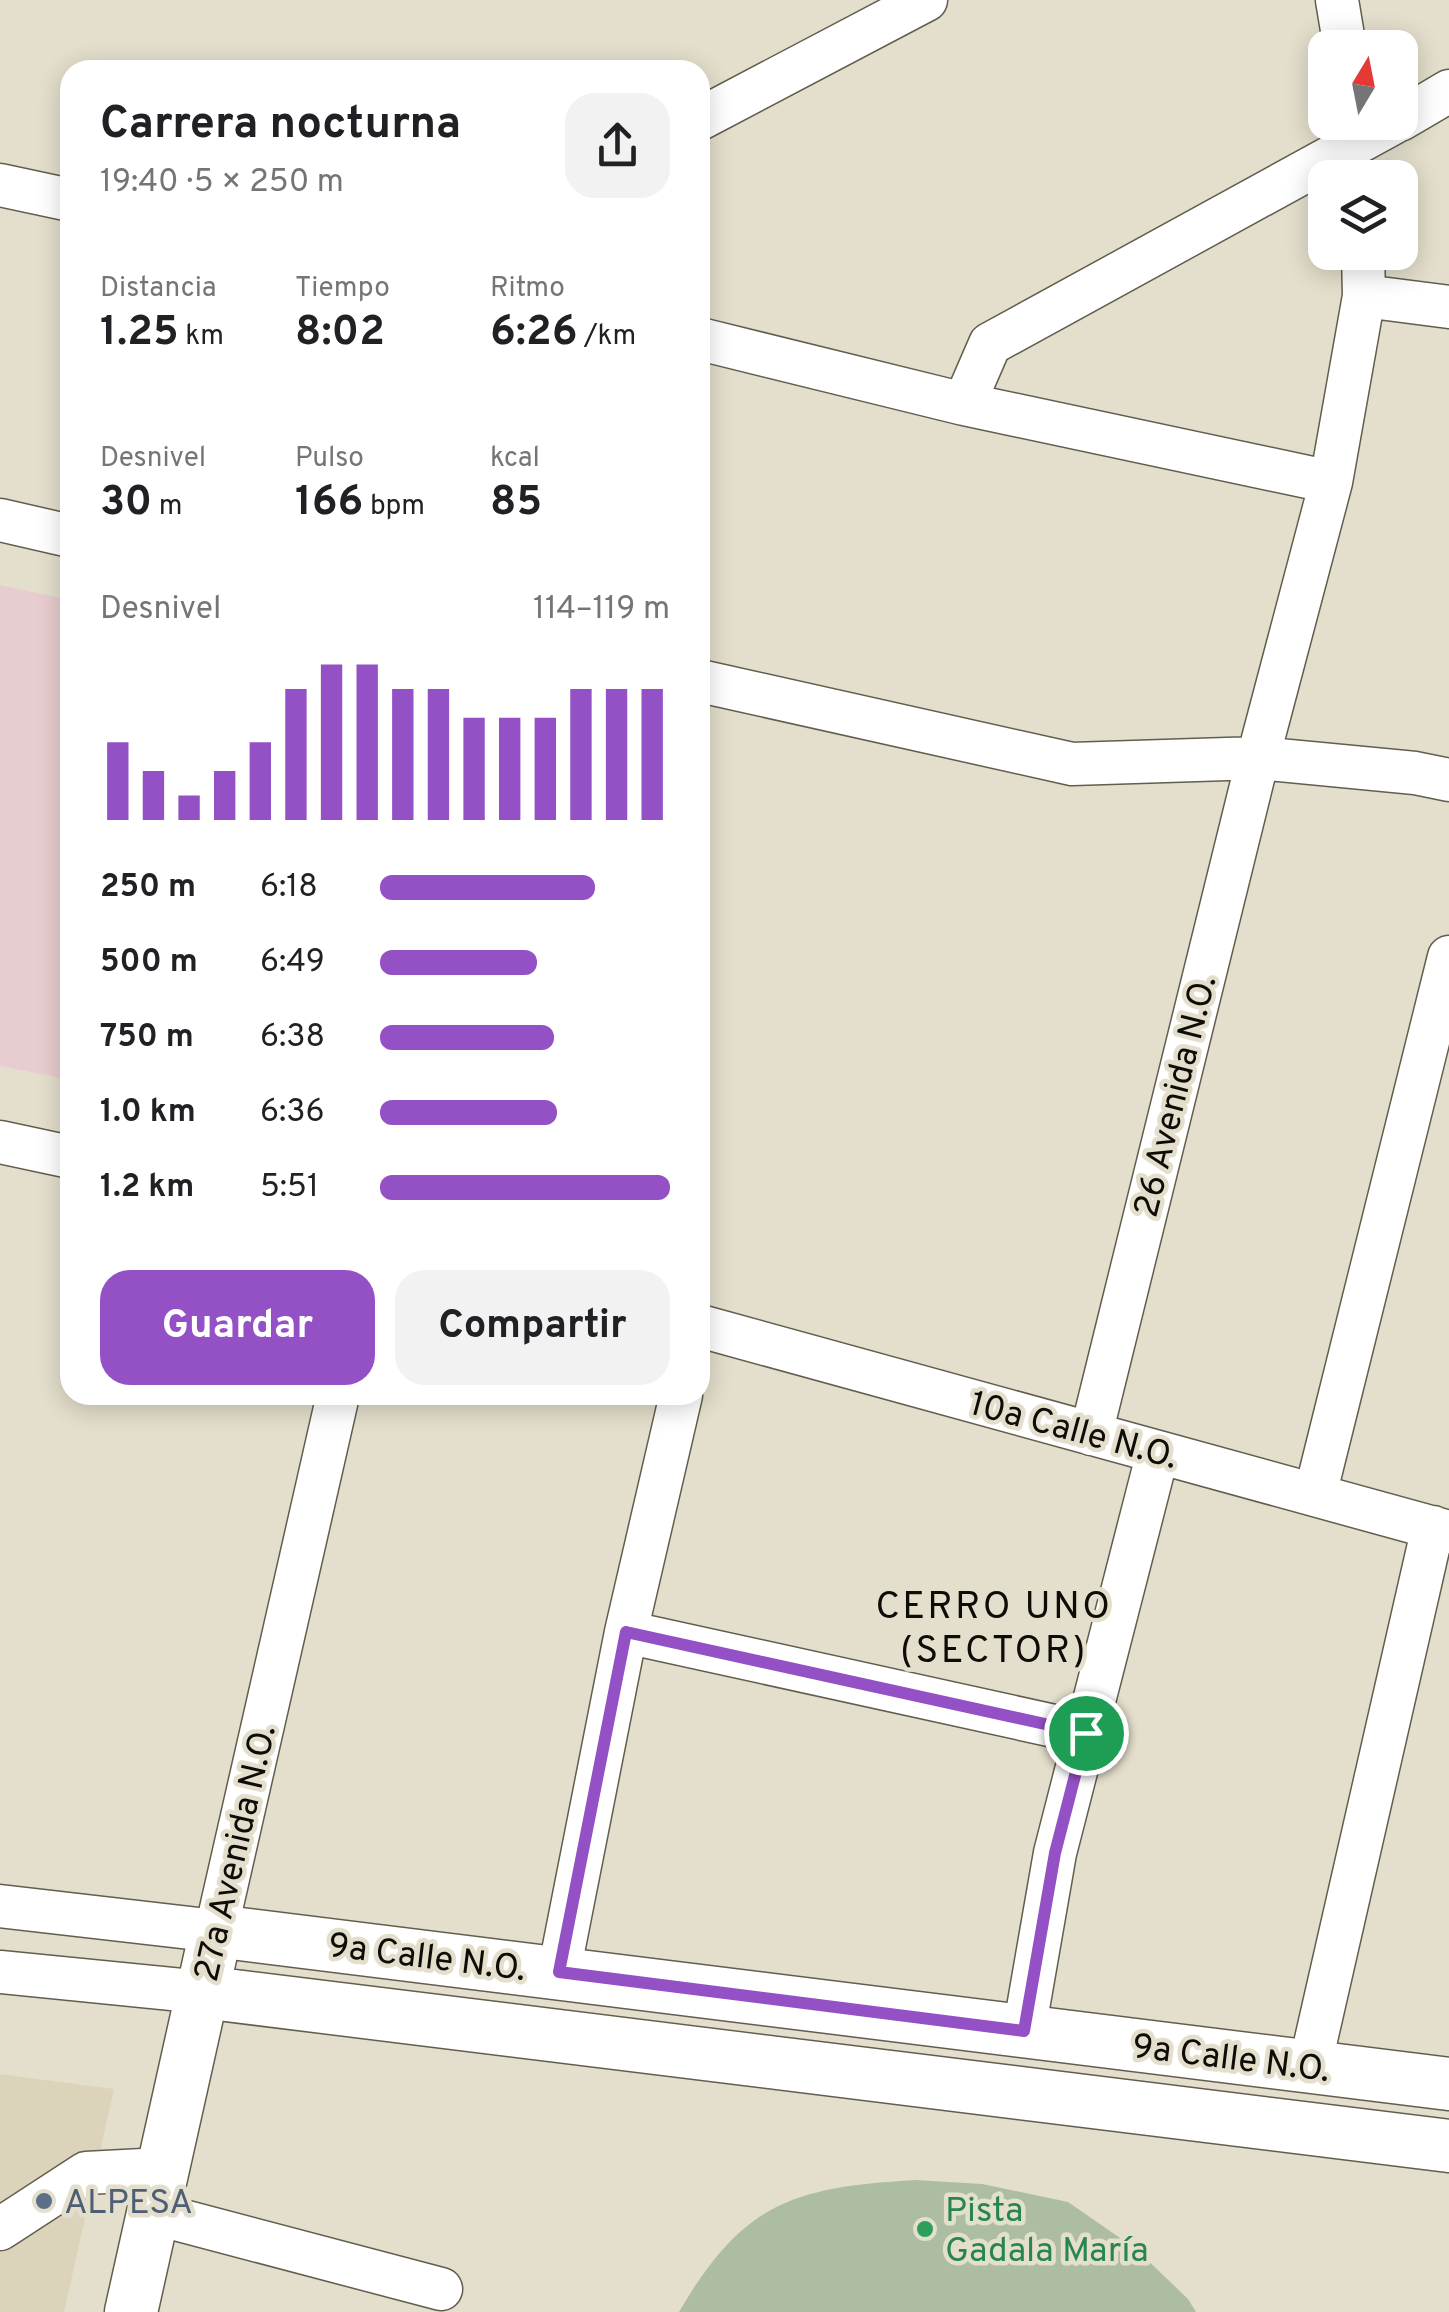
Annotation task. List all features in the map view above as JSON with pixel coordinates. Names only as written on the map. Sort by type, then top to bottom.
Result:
[{"type":"street","points":[[710,114],[926,0]]},
{"type":"street","points":[[1337,0],[1342,30]]},
{"type":"street","points":[[1418,110],[1449,91]]},
{"type":"street","points":[[964,404],[990,344],[1369,140]]},
{"type":"street","points":[[0,185],[60,198]]},
{"type":"street","name":"26 Avenida N.O.","points":[[1091,1434],[1258,758],[1331,482],[1364,296],[1363,270]]},
{"type":"street","points":[[1364,296],[1449,308]]},
{"type":"street","points":[[710,341],[964,404],[1331,482]]},
{"type":"street","points":[[0,520],[60,534]]},
{"type":"street","points":[[710,684],[1072,764],[1258,758],[1449,780]]},
{"type":"street","points":[[1314,1495],[1449,957]]},
{"type":"street","points":[[0,1142],[60,1154]]},
{"type":"street","name":"10a Calle N.O.","points":[[710,1329],[1441,1530]]},
{"type":"street","name":"27a Avenida N.O.","points":[[131,2312],[336,1405]]},
{"type":"street","points":[[559,1972],[626,1632],[679,1405]]},
{"type":"street","points":[[1024,2031],[1055,1853],[1158,1452]]},
{"type":"street","points":[[1310,2066],[1441,1530]]},
{"type":"street","points":[[626,1632],[1086,1733]]},
{"type":"street","name":"9a Calle N.O.","points":[[0,1906],[1449,2084]]},
{"type":"street","name":"9a Calle N.O.","points":[[0,1972],[202,1992],[1449,2146]]},
{"type":"street","points":[[0,2229],[86,2173],[158,2191],[441,2289]]},
{"type":"shaded area","points":[[0,585],[60,598],[60,1078],[0,1066]]},
{"type":"shaded area","name":"ALPESA","points":[[0,2074],[114,2089],[64,2312],[0,2312]]},
{"type":"green space","name":"Pista Gadala María","points":[[916,2180],[982,2184],[1068,2202],[1136,2249],[1188,2299],[1196,2312],[679,2312],[726,2246],[776,2207],[836,2188]]},
{"type":"place","name":"ALPESA","points":[[44,2201]]},
{"type":"place","name":"Pista Gadala María","points":[[925,2229]]},
{"type":"district","name":"CERRO UNO (SECTOR)","points":[[994,1627]]},
{"type":"route","points":[[626,1632],[1086,1733],[1055,1853],[1024,2031],[559,1972],[626,1632]]}]
